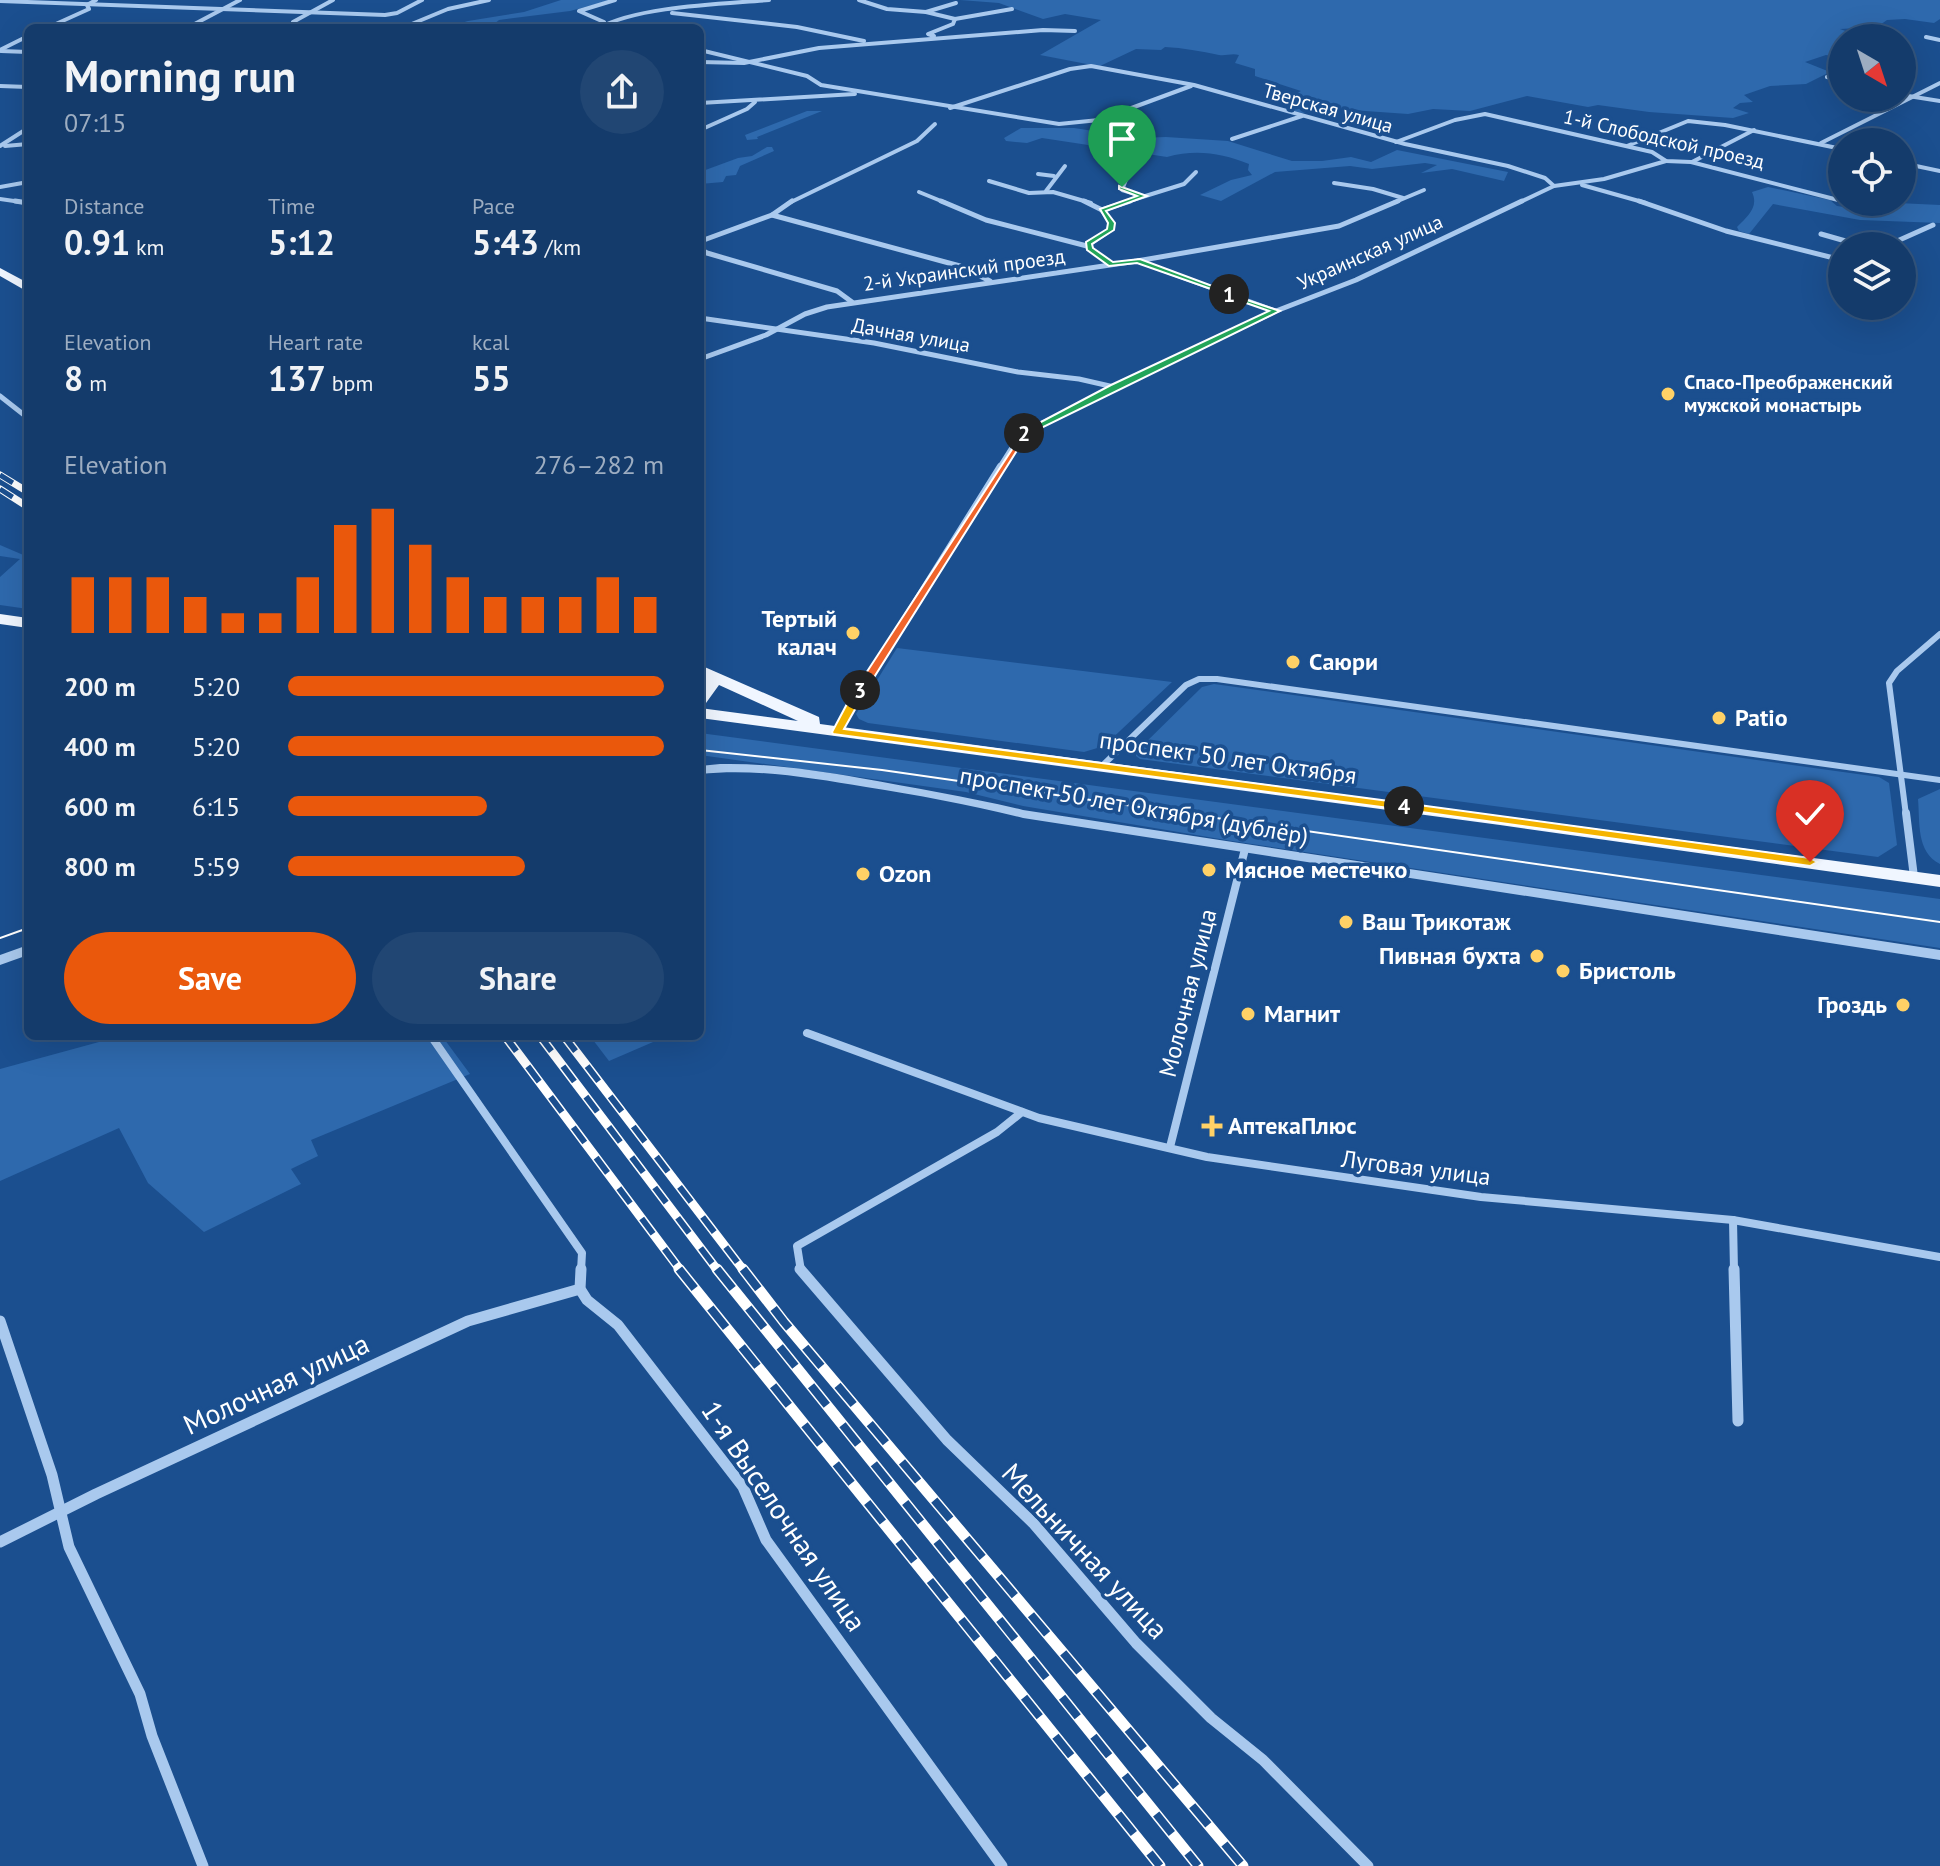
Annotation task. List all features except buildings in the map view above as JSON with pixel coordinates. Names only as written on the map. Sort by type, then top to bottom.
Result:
[{"type":"main road","points":[[0,271],[24,286]]},
{"type":"main road","points":[[0,619],[24,622]]},
{"type":"main road","points":[[704,671],[837,732]]},
{"type":"main road","points":[[704,673],[711,684],[704,696]]},
{"type":"main road","name":"проспект 50 лет Октября","points":[[704,714],[1940,881]]},
{"type":"street","points":[[87,5],[96,0]]},
{"type":"street","points":[[195,24],[240,0]]},
{"type":"street","points":[[293,22],[333,0]]},
{"type":"street","points":[[0,1],[385,15],[397,13],[422,0]]},
{"type":"street","points":[[412,24],[448,9],[489,0]]},
{"type":"street","points":[[615,0],[579,11],[604,22],[629,15],[672,13],[769,0]]},
{"type":"street","points":[[859,0],[887,9],[926,12],[955,19],[1012,9]]},
{"type":"street","points":[[926,12],[956,3]]},
{"type":"street","points":[[56,24],[89,9],[87,5]]},
{"type":"street","points":[[672,13],[797,27],[876,43]]},
{"type":"street","points":[[942,38],[928,34],[953,24],[955,19]]},
{"type":"street","points":[[704,62],[744,63],[819,48],[876,43],[1043,30],[1075,31]]},
{"type":"street","points":[[1926,37],[1940,40]]},
{"type":"street","points":[[0,51],[24,38]]},
{"type":"street","points":[[0,51],[24,52]]},
{"type":"street","points":[[704,51],[807,76],[821,85],[1046,123],[1081,124],[1194,85]]},
{"type":"street","name":"Тверская улица","points":[[950,108],[1070,69],[1091,66],[1194,85],[1396,142],[1508,166],[1545,178],[1554,186]]},
{"type":"street","points":[[1916,96],[1940,83]]},
{"type":"street","points":[[0,86],[24,87]]},
{"type":"street","points":[[704,103],[864,93]]},
{"type":"street","points":[[1916,97],[1940,101]]},
{"type":"street","points":[[704,128],[747,109],[755,102]]},
{"type":"street","points":[[1821,143],[1884,112]]},
{"type":"street","name":"1-й Слободской проезд","points":[[1396,142],[1477,113],[1627,146],[1658,154],[1666,161],[1691,162],[1828,197]]},
{"type":"street","points":[[1232,139],[1303,116]]},
{"type":"street","points":[[1627,146],[1680,122],[1725,125],[1828,145]]},
{"type":"street","points":[[704,240],[772,215],[794,200],[917,141],[935,124]]},
{"type":"street","points":[[1691,162],[1754,130]]},
{"type":"street","points":[[0,146],[24,131]]},
{"type":"street","points":[[0,146],[24,144]]},
{"type":"street","name":"Украинская улица","points":[[837,732],[848,709],[1018,438],[1114,387],[1276,311],[1356,280],[1554,186],[1641,170],[1666,161]]},
{"type":"street","points":[[1038,174],[1054,176],[1065,166]]},
{"type":"street","points":[[1916,166],[1940,171]]},
{"type":"street","points":[[1102,210],[1184,184],[1196,172]]},
{"type":"street","points":[[1046,191],[1055,182],[1054,176]]},
{"type":"street","points":[[1127,177],[1122,190],[1143,196]]},
{"type":"street","points":[[989,181],[1029,193],[1046,191],[1094,204],[1111,223],[1110,230],[1087,246]]},
{"type":"street","points":[[0,187],[24,183]]},
{"type":"street","points":[[1334,183],[1373,189],[1404,199]]},
{"type":"street","points":[[1577,184],[1681,213],[1726,231],[1828,256]]},
{"type":"street","name":"2-й Украинский проезд","points":[[704,357],[774,331],[805,314],[852,302],[1137,261],[1339,226],[1424,190]]},
{"type":"street","points":[[919,192],[986,220],[1087,246],[1112,264]]},
{"type":"street","points":[[0,199],[24,202]]},
{"type":"street","points":[[772,215],[960,266],[990,281]]},
{"type":"street","points":[[1916,233],[1933,225]]},
{"type":"street","points":[[1821,234],[1828,236]]},
{"type":"street","points":[[704,251],[837,291],[852,302]]},
{"type":"street","points":[[1137,261],[1276,311]]},
{"type":"street","name":"Дачная улица","points":[[704,319],[902,347],[1022,373],[1091,379],[1114,387]]},
{"type":"street","points":[[0,396],[24,415]]},
{"type":"street","points":[[1914,877],[1889,683],[1897,671],[1940,634]]},
{"type":"street","points":[[1102,766],[1186,685],[1199,679],[1217,679],[1940,780]]},
{"type":"street","name":"проспект 50 лет Октября (дублёр)","points":[[704,770],[743,768],[808,773],[968,800],[1023,814],[1940,955]]},
{"type":"street","name":"Молочная улица","points":[[1170,1147],[1245,849]]},
{"type":"street","points":[[0,960],[24,951]]},
{"type":"street","name":"Луговая улица","points":[[807,1033],[1022,1112],[1207,1157],[1355,1181],[1555,1205],[1733,1220],[1940,1257]]},
{"type":"street","points":[[434,1040],[582,1253],[580,1289]]},
{"type":"street","name":"Мельничная улица","points":[[1022,1112],[997,1132],[797,1246],[799,1268],[947,1440],[1033,1523],[1158,1664],[1211,1718],[1263,1760],[1368,1866]]},
{"type":"street","points":[[1733,1220],[1738,1421]]},
{"type":"street","name":"Молочная улица","points":[[0,1542],[468,1321],[580,1289]]},
{"type":"street","name":"1-я Выселочная улица","points":[[580,1289],[587,1300],[618,1325],[743,1487],[766,1540],[1002,1866]]},
{"type":"street","points":[[0,1321],[52,1475],[69,1547],[140,1694],[152,1736],[203,1866]]},
{"type":"shaded area","points":[[561,0],[612,0],[570,11],[499,20],[494,24],[458,24],[524,12]]},
{"type":"shaded area","points":[[960,0],[1940,0],[1940,19],[1934,23],[1905,19],[1887,20],[1881,24],[1828,24],[1828,55],[1805,62],[1828,73],[1806,84],[1770,86],[1744,95],[1753,102],[1740,103],[1733,108],[1749,113],[1733,118],[1598,105],[1588,107],[1527,96],[1470,111],[1433,109],[1408,114],[1323,108],[1302,113],[1289,110],[1301,102],[1287,98],[1301,91],[1255,76],[1255,69],[1235,63],[1239,55],[1165,47],[1161,50],[1136,49],[1100,66],[1040,55],[1101,20],[1065,14],[1043,19],[999,3]]},
{"type":"shaded area","points":[[807,111],[822,111],[758,139],[747,140],[745,135]]},
{"type":"shaded area","points":[[1021,128],[1074,128],[1139,138],[1228,141],[1292,161],[1351,157],[1371,162],[1397,150],[1508,172],[1504,181],[1452,169],[1421,173],[1437,165],[1425,163],[1372,169],[1350,166],[1275,172],[1221,201],[1200,195],[1231,180],[1252,175],[1248,170],[1249,164],[1208,153],[1167,157],[1042,138],[1027,143],[1006,141],[1004,138]]},
{"type":"shaded area","points":[[767,147],[772,147],[774,151],[740,166],[736,175],[726,176],[723,182],[704,184],[704,171],[752,156]]},
{"type":"shaded area","points":[[1768,187],[1828,200],[1828,214],[1773,204],[1749,234],[1739,231],[1737,227],[1753,207],[1752,192]]},
{"type":"shaded area","points":[[1916,204],[1940,205],[1940,223],[1860,220],[1838,216],[1916,216]]},
{"type":"shaded area","points":[[0,545],[24,555],[24,608],[0,605],[0,577],[20,559],[0,556]]},
{"type":"shaded area","points":[[897,648],[1172,682],[1104,746],[1084,752],[868,723],[859,719],[856,714]]},
{"type":"shaded area","points":[[1214,684],[1879,777],[1889,783],[1897,845],[1878,857],[1140,759],[1136,756],[1136,752],[1202,687]]},
{"type":"shaded area","points":[[704,734],[1940,899],[1940,948],[1232,841],[1023,806],[966,792],[704,756]]},
{"type":"shaded area","points":[[1940,789],[1940,864],[1932,859],[1923,844],[1918,799]]},
{"type":"shaded area","points":[[106,1040],[445,1040],[470,1074],[311,1140],[318,1156],[291,1169],[301,1184],[204,1232],[148,1183],[119,1128],[0,1181],[0,1069]]},
{"type":"shaded area","points":[[593,1040],[658,1040],[609,1061]]},
{"type":"tram line","points":[[704,750],[882,770],[1940,922]]},
{"type":"tram line","points":[[0,938],[24,929]]},
{"type":"railway","points":[[0,475],[24,490]]},
{"type":"railway","points":[[0,489],[24,504]]},
{"type":"railway","points":[[508,1040],[681,1271]]},
{"type":"railway","points":[[543,1040],[718,1271]]},
{"type":"railway","points":[[567,1040],[744,1271]]},
{"type":"railway","points":[[679,1269],[1160,1866]]},
{"type":"railway","points":[[717,1269],[1198,1866]]},
{"type":"railway","points":[[743,1269],[784,1322],[1243,1866]]},
{"type":"place","name":"Спасо-Преображенский мужской монастырь","points":[[1668,394]]},
{"type":"place","name":"Тертый калач","points":[[853,633]]},
{"type":"place","name":"Саюри","points":[[1293,662]]},
{"type":"place","name":"Patio","points":[[1719,718]]},
{"type":"place","name":"Мясное местечко","points":[[1209,870]]},
{"type":"place","name":"Ozon","points":[[863,874]]},
{"type":"place","name":"Ваш Трикотаж","points":[[1346,922]]},
{"type":"place","name":"Пивная бухта","points":[[1537,956]]},
{"type":"place","name":"Бристоль","points":[[1563,971]]},
{"type":"place","name":"Гроздь","points":[[1903,1005]]},
{"type":"place","name":"Магнит","points":[[1248,1014]]},
{"type":"place","name":"АптекаПлюс","points":[[1212,1126]]},
{"type":"route","points":[[1122,187],[1122,190],[1143,196],[1102,210],[1111,223],[1110,230],[1088,243],[1089,249],[1112,264],[1137,261],[1276,311],[1114,387],[1018,438],[848,709],[837,732],[1810,862]]}]
